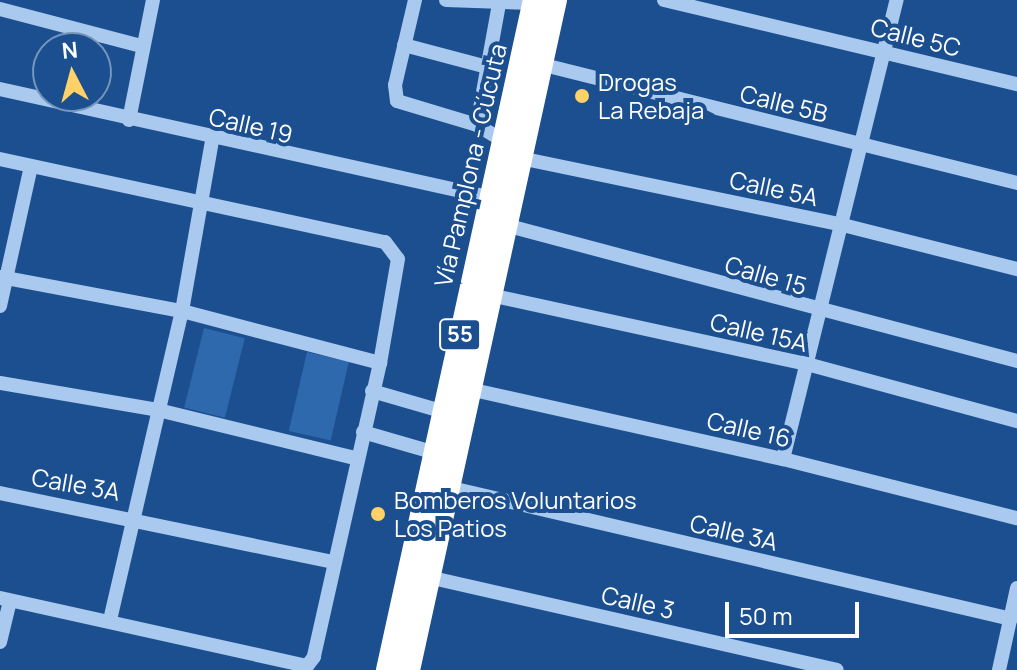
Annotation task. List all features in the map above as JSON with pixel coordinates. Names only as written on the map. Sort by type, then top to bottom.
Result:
[{"type":"highway","name":"Vía Pamplona - Cúcuta","points":[[388,670],[441,411],[493,198],[540,64],[541,1]]},
{"type":"highway","name":"Vía Pamplona - Cúcuta","points":[[408,670],[505,225],[512,150],[541,1]]},
{"type":"street","points":[[129,120],[141,46],[153,0]]},
{"type":"street","points":[[415,0],[404,45],[487,67]]},
{"type":"street","points":[[446,0],[499,4],[541,1]]},
{"type":"street","name":"Calle 5C","points":[[664,0],[1017,84]]},
{"type":"street","points":[[783,459],[822,313],[839,224],[897,0]]},
{"type":"street","points":[[477,125],[499,4]]},
{"type":"street","points":[[0,9],[141,46]]},
{"type":"street","name":"Calle 5A","points":[[404,45],[395,85],[397,101],[477,125],[512,150],[839,224],[1017,269]]},
{"type":"street","name":"Calle 5B","points":[[540,64],[1017,183]]},
{"type":"street","name":"Calle 19","points":[[0,89],[212,140],[493,198]]},
{"type":"street","points":[[110,620],[182,311],[212,140]]},
{"type":"street","points":[[0,159],[385,242],[398,259],[380,363],[355,458],[314,657],[307,666],[5,599],[0,642]]},
{"type":"street","points":[[0,306],[3,277],[31,166]]},
{"type":"street","name":"Calle 15","points":[[505,225],[822,313],[1017,361]]},
{"type":"street","points":[[3,277],[182,311],[380,363]]},
{"type":"street","name":"Calle 15A","points":[[490,295],[807,364],[1017,421]]},
{"type":"street","points":[[0,383],[158,410],[355,458]]},
{"type":"street","name":"Calle 16","points":[[469,389],[783,459],[1017,518]]},
{"type":"street","points":[[372,391],[441,411]]},
{"type":"street","points":[[363,432],[432,452]]},
{"type":"street","name":"Calle 3A","points":[[447,487],[1011,619]]},
{"type":"street","name":"Calle 3A","points":[[0,493],[136,518],[332,562]]},
{"type":"street","name":"Calle 3","points":[[428,577],[837,670]]},
{"type":"street","points":[[999,670],[1017,588]]},
{"type":"shaded area","points":[[204,328],[245,338],[225,418],[184,408]]},
{"type":"shaded area","points":[[307,352],[349,362],[331,441],[289,431]]},
{"type":"place","name":"Drogas La Rebaja","points":[[582,96]]},
{"type":"place","name":"Bomberos Voluntarios Los Patios","points":[[378,514]]}]
